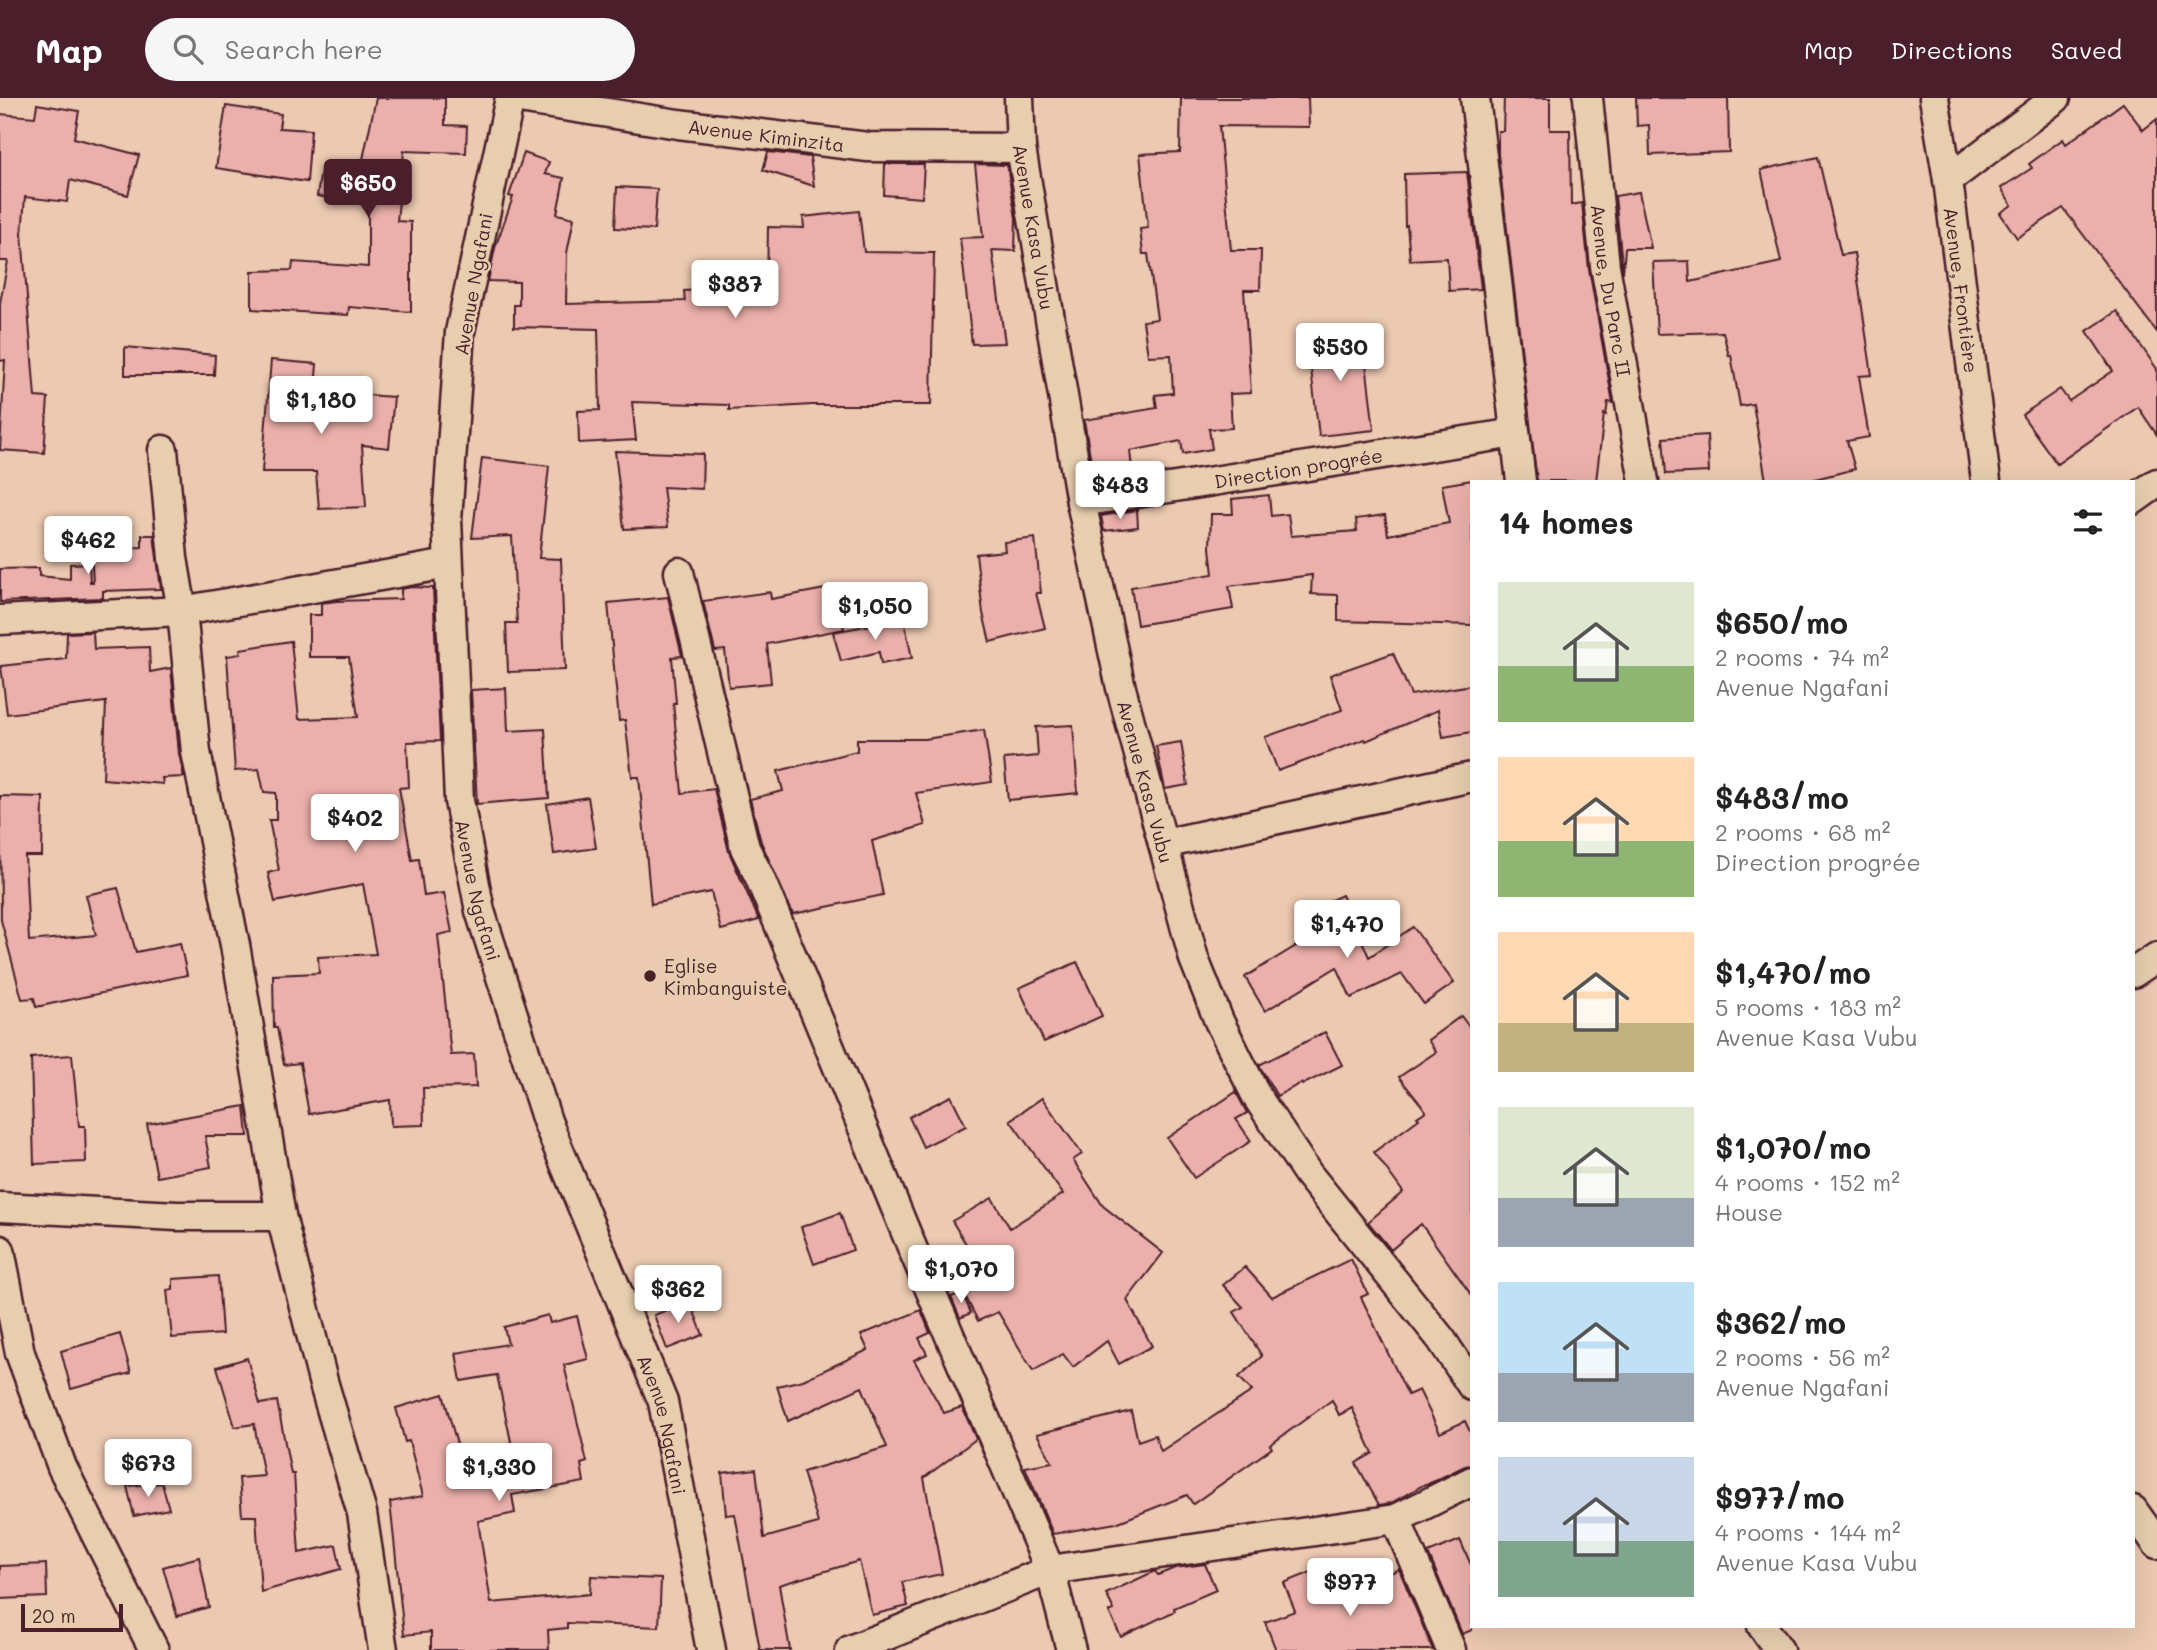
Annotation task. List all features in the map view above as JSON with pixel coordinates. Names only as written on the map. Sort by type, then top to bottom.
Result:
[{"type":"street","name":"Avenue Kiminzita","points":[[512,98],[678,124],[868,146],[1021,148]]},
{"type":"street","name":"Avenue Ngafani","points":[[512,98],[460,332],[447,520],[459,801],[480,911],[547,1121],[663,1402],[711,1650]]},
{"type":"street","name":"Avenue Kasa Vubu","points":[[1019,98],[1021,148],[1081,502],[1121,688],[1194,959],[1219,1021],[1257,1097],[1308,1174],[1441,1339],[1470,1383]]},
{"type":"street","points":[[1475,98],[1521,480]]},
{"type":"street","name":"Avenue, Du Parc II","points":[[1588,98],[1605,266],[1644,480]]},
{"type":"street","name":"Avenue, Frontière","points":[[1934,98],[1948,180],[1986,480]]},
{"type":"street","points":[[1948,180],[2056,98]]},
{"type":"street","name":"Direction progrée","points":[[1081,502],[1516,432]]},
{"type":"street","points":[[163,450],[196,752],[235,946],[281,1216],[323,1381],[362,1513],[383,1650]]},
{"type":"street","points":[[2135,498],[2157,482]]},
{"type":"street","points":[[0,620],[182,611],[448,564]]},
{"type":"street","points":[[679,572],[745,848],[1050,1570],[1071,1650]]},
{"type":"street","points":[[1163,844],[1470,777]]},
{"type":"street","points":[[2135,972],[2157,957]]},
{"type":"street","points":[[0,1207],[177,1216],[281,1216]]},
{"type":"street","points":[[0,1250],[20,1353],[62,1467],[154,1650]]},
{"type":"street","points":[[850,1650],[1050,1570],[1396,1519],[1470,1482]]},
{"type":"street","points":[[2135,1513],[2157,1544]]},
{"type":"street","points":[[1396,1519],[1451,1650]]},
{"type":"street","points":[[1763,1628],[1779,1650]]},
{"type":"building","points":[[376,98],[445,98],[445,125],[467,126],[466,153],[404,151],[397,221],[411,222],[411,312],[349,307],[348,315],[252,309],[252,271],[292,270],[293,262],[368,267],[368,205],[317,196],[321,171],[359,178]]},
{"type":"building","points":[[1181,98],[1308,98],[1309,127],[1219,126],[1231,250],[1261,250],[1260,290],[1244,290],[1251,393],[1230,394],[1232,428],[1209,429],[1212,449],[1183,454],[1181,441],[1130,451],[1133,477],[1097,483],[1094,479],[1084,420],[1157,408],[1155,395],[1173,393],[1171,355],[1148,356],[1143,321],[1157,319],[1148,254],[1143,254],[1140,229],[1148,228],[1140,154],[1180,152]]},
{"type":"building","points":[[1504,98],[1550,98],[1550,130],[1570,130],[1571,205],[1582,203],[1589,269],[1613,403],[1608,402],[1606,415],[1604,414],[1596,480],[1537,480],[1498,154],[1498,131],[1503,131]]},
{"type":"building","points":[[1636,98],[1728,98],[1729,152],[1650,155],[1649,125],[1637,126]]},
{"type":"building","points":[[2123,103],[2143,130],[2157,119],[2157,332],[2063,208],[2017,238],[2000,213],[2012,205],[2001,188],[2032,168],[2029,164],[2063,139],[2066,144]]},
{"type":"building","points":[[37,104],[79,111],[74,138],[139,155],[128,195],[70,180],[67,202],[25,197],[22,234],[35,397],[48,398],[44,453],[0,450],[5,360],[0,361],[0,303],[8,261],[0,261],[0,114],[35,117]]},
{"type":"building","points":[[226,106],[281,114],[279,128],[311,130],[307,182],[216,168]]},
{"type":"building","points":[[768,152],[810,157],[814,186],[763,170]]},
{"type":"building","points":[[524,153],[549,162],[545,174],[564,178],[557,214],[574,218],[567,253],[566,304],[685,301],[684,291],[767,286],[768,227],[804,228],[803,217],[859,211],[864,252],[934,253],[931,405],[812,405],[729,410],[729,405],[632,402],[636,440],[579,443],[578,411],[600,410],[598,329],[514,327],[514,305],[519,305],[519,282],[488,281],[495,248],[513,197],[509,196]]},
{"type":"building","points":[[1818,157],[1841,255],[1854,253],[1872,375],[1859,376],[1869,437],[1847,441],[1855,469],[1811,480],[1766,480],[1753,404],[1740,406],[1731,355],[1729,356],[1723,332],[1657,334],[1653,262],[1689,261],[1690,282],[1781,262],[1761,170]]},
{"type":"building","points":[[885,164],[924,164],[922,198],[884,195]]},
{"type":"building","points":[[975,164],[1007,165],[1016,218],[1015,251],[992,250],[1005,343],[972,344],[960,238],[983,237]]},
{"type":"building","points":[[1467,172],[1481,289],[1449,291],[1447,258],[1410,260],[1407,225],[1405,226],[1404,174]]},
{"type":"building","points":[[617,187],[657,189],[654,230],[615,228]]},
{"type":"building","points":[[1639,192],[1651,248],[1625,248],[1623,273],[1615,196]]},
{"type":"building","points":[[2117,311],[2157,369],[2157,435],[2138,407],[2057,464],[2022,415],[2060,389],[2069,401],[2113,371],[2087,331]]},
{"type":"building","points":[[1362,330],[1374,430],[1319,436],[1307,336]]},
{"type":"building","points":[[125,347],[215,355],[214,375],[125,375]]},
{"type":"building","points":[[271,360],[317,364],[313,413],[363,418],[365,395],[394,397],[389,448],[362,445],[366,507],[319,509],[316,472],[262,472]]},
{"type":"building","points":[[1707,435],[1709,472],[1666,474],[1663,438]]},
{"type":"building","points":[[615,451],[703,454],[702,489],[663,487],[668,527],[624,529]]},
{"type":"building","points":[[482,458],[549,466],[539,558],[561,559],[565,670],[508,672],[506,623],[517,623],[512,536],[472,538]]},
{"type":"building","points":[[1470,480],[1470,625],[1338,621],[1338,595],[1311,594],[1312,575],[1229,586],[1233,609],[1137,625],[1131,587],[1213,574],[1210,548],[1211,514],[1233,514],[1232,499],[1269,495],[1271,516],[1288,514],[1291,536],[1357,531],[1356,519],[1385,515],[1388,535],[1449,523],[1442,485]]},
{"type":"building","points":[[1137,510],[1138,527],[1104,531],[1101,516]]},
{"type":"building","points":[[142,535],[154,535],[161,589],[103,591],[103,598],[0,602],[0,569],[39,568],[39,576],[70,579],[70,564],[89,563],[90,582],[93,582],[91,549],[142,547]]},
{"type":"building","points":[[1035,538],[1041,593],[1036,593],[1045,628],[990,642],[983,613],[976,554],[1005,551],[1004,542]]},
{"type":"building","points":[[836,587],[844,629],[767,644],[771,683],[729,687],[725,650],[715,651],[703,601],[770,592],[771,599]]},
{"type":"building","points":[[433,588],[440,741],[407,742],[409,787],[399,788],[412,860],[419,859],[424,896],[444,893],[452,932],[438,935],[451,1055],[474,1054],[476,1087],[423,1088],[424,1125],[391,1126],[390,1100],[309,1114],[300,1063],[284,1065],[277,1028],[274,1028],[273,975],[319,973],[318,957],[376,954],[363,884],[275,902],[268,873],[279,870],[269,820],[276,820],[276,793],[264,792],[259,769],[235,771],[227,656],[241,654],[240,649],[291,641],[299,719],[358,717],[349,657],[309,657],[309,615],[321,615],[321,603],[401,599],[401,589]]},
{"type":"building","points":[[668,597],[682,656],[672,657],[676,703],[673,703],[682,793],[714,789],[729,852],[759,920],[721,930],[711,892],[651,904],[639,777],[632,777],[625,720],[619,721],[608,603]]},
{"type":"building","points":[[904,619],[912,658],[881,664],[879,652],[841,661],[833,632]]},
{"type":"building","points":[[93,632],[94,649],[149,647],[150,672],[171,668],[179,754],[184,777],[162,778],[163,784],[103,779],[106,702],[7,714],[1,666],[66,659],[67,633]]},
{"type":"building","points":[[1393,653],[1411,695],[1470,685],[1470,732],[1443,737],[1438,710],[1366,741],[1365,739],[1278,771],[1265,737],[1342,710],[1330,675]]},
{"type":"building","points":[[506,688],[508,731],[545,729],[549,798],[477,804],[471,690]]},
{"type":"building","points":[[1073,725],[1078,793],[1008,800],[1004,759],[1038,756],[1036,727]]},
{"type":"building","points":[[984,730],[992,782],[916,793],[925,825],[872,841],[883,895],[793,914],[761,842],[750,799],[783,791],[778,771],[857,751],[857,739],[925,739]]},
{"type":"building","points":[[1181,742],[1188,785],[1165,789],[1156,746]]},
{"type":"building","points":[[0,796],[43,797],[42,856],[25,856],[29,941],[96,935],[86,895],[118,888],[136,952],[180,943],[187,975],[36,1007],[34,998],[22,999],[1,920]]},
{"type":"building","points":[[588,797],[596,848],[554,854],[547,804]]},
{"type":"building","points":[[1342,895],[1369,957],[1413,927],[1454,983],[1424,1004],[1402,974],[1351,998],[1337,967],[1265,1011],[1245,977],[1309,938],[1298,915]]},
{"type":"building","points":[[1077,962],[1102,1016],[1044,1042],[1019,988]]},
{"type":"building","points":[[1461,1016],[1470,1028],[1470,1293],[1421,1224],[1391,1250],[1368,1222],[1403,1192],[1374,1152],[1426,1111],[1399,1077],[1436,1052],[1428,1040]]},
{"type":"building","points":[[1325,1032],[1342,1065],[1277,1096],[1259,1065]]},
{"type":"building","points":[[72,1055],[79,1126],[85,1126],[86,1162],[34,1164],[31,1058]]},
{"type":"building","points":[[1236,1092],[1247,1113],[1236,1119],[1251,1141],[1194,1178],[1167,1138]]},
{"type":"building","points":[[951,1096],[966,1126],[923,1147],[909,1117]]},
{"type":"building","points":[[1042,1098],[1082,1154],[1073,1160],[1103,1206],[1163,1253],[1127,1300],[1152,1346],[1119,1364],[1107,1341],[1073,1367],[1063,1354],[1033,1371],[998,1312],[978,1321],[963,1292],[977,1286],[969,1269],[979,1265],[952,1221],[992,1198],[1010,1228],[1063,1194],[1010,1120]]},
{"type":"building","points":[[245,1106],[248,1136],[205,1136],[211,1167],[157,1177],[147,1124]]},
{"type":"building","points":[[840,1213],[853,1250],[814,1264],[801,1227]]},
{"type":"building","points":[[1351,1259],[1368,1294],[1361,1297],[1408,1395],[1419,1390],[1440,1433],[1465,1421],[1470,1432],[1470,1465],[1425,1484],[1391,1503],[1379,1505],[1356,1463],[1373,1453],[1352,1408],[1339,1415],[1332,1400],[1270,1445],[1272,1448],[1193,1504],[1187,1495],[1116,1523],[1053,1534],[1025,1467],[1052,1462],[1037,1434],[1131,1411],[1138,1441],[1155,1435],[1161,1451],[1252,1391],[1239,1377],[1262,1356],[1234,1312],[1243,1307],[1223,1285],[1245,1267],[1272,1297]]},
{"type":"building","points":[[218,1276],[222,1334],[172,1338],[167,1290],[173,1289],[173,1279]]},
{"type":"building","points":[[962,1293],[971,1313],[960,1318],[951,1297]]},
{"type":"building","points":[[690,1301],[703,1335],[667,1349],[654,1315]]},
{"type":"building","points":[[921,1310],[930,1333],[919,1338],[927,1354],[914,1360],[944,1413],[962,1407],[976,1439],[924,1478],[942,1574],[902,1582],[908,1606],[872,1615],[859,1561],[779,1585],[790,1650],[760,1650],[735,1514],[726,1515],[722,1473],[756,1469],[764,1538],[818,1523],[803,1472],[887,1447],[862,1387],[788,1421],[777,1386],[803,1380],[868,1350],[861,1335]]},
{"type":"building","points":[[548,1315],[550,1323],[577,1316],[588,1359],[564,1365],[587,1462],[581,1464],[584,1482],[512,1495],[515,1513],[478,1521],[491,1603],[590,1594],[591,1576],[661,1579],[659,1627],[567,1623],[567,1628],[548,1630],[549,1650],[431,1650],[431,1632],[404,1635],[390,1502],[423,1496],[409,1441],[405,1442],[396,1408],[443,1394],[462,1462],[514,1456],[497,1375],[461,1381],[456,1353],[508,1344],[504,1327]]},
{"type":"building","points":[[120,1334],[131,1373],[71,1389],[61,1351]]},
{"type":"building","points":[[247,1358],[260,1404],[277,1401],[291,1474],[294,1474],[299,1553],[336,1545],[341,1569],[261,1592],[256,1516],[242,1516],[239,1478],[264,1476],[254,1424],[235,1427],[217,1367]]},
{"type":"building","points":[[162,1483],[169,1509],[134,1516],[127,1486]]},
{"type":"building","points":[[1460,1540],[1470,1562],[1472,1630],[1462,1634],[1428,1553]]},
{"type":"building","points":[[199,1557],[209,1607],[177,1616],[163,1567]]},
{"type":"building","points":[[46,1564],[47,1597],[0,1599],[0,1566]]},
{"type":"building","points":[[1205,1564],[1216,1590],[1174,1608],[1175,1611],[1121,1637],[1109,1612],[1114,1610],[1106,1594],[1155,1571],[1158,1575],[1175,1568]]},
{"type":"building","points":[[1399,1569],[1433,1650],[1276,1650],[1265,1622],[1295,1611],[1284,1583],[1314,1571],[1326,1603]]},
{"type":"place","name":"Eglise Kimbanguiste","points":[[650,976]]}]
